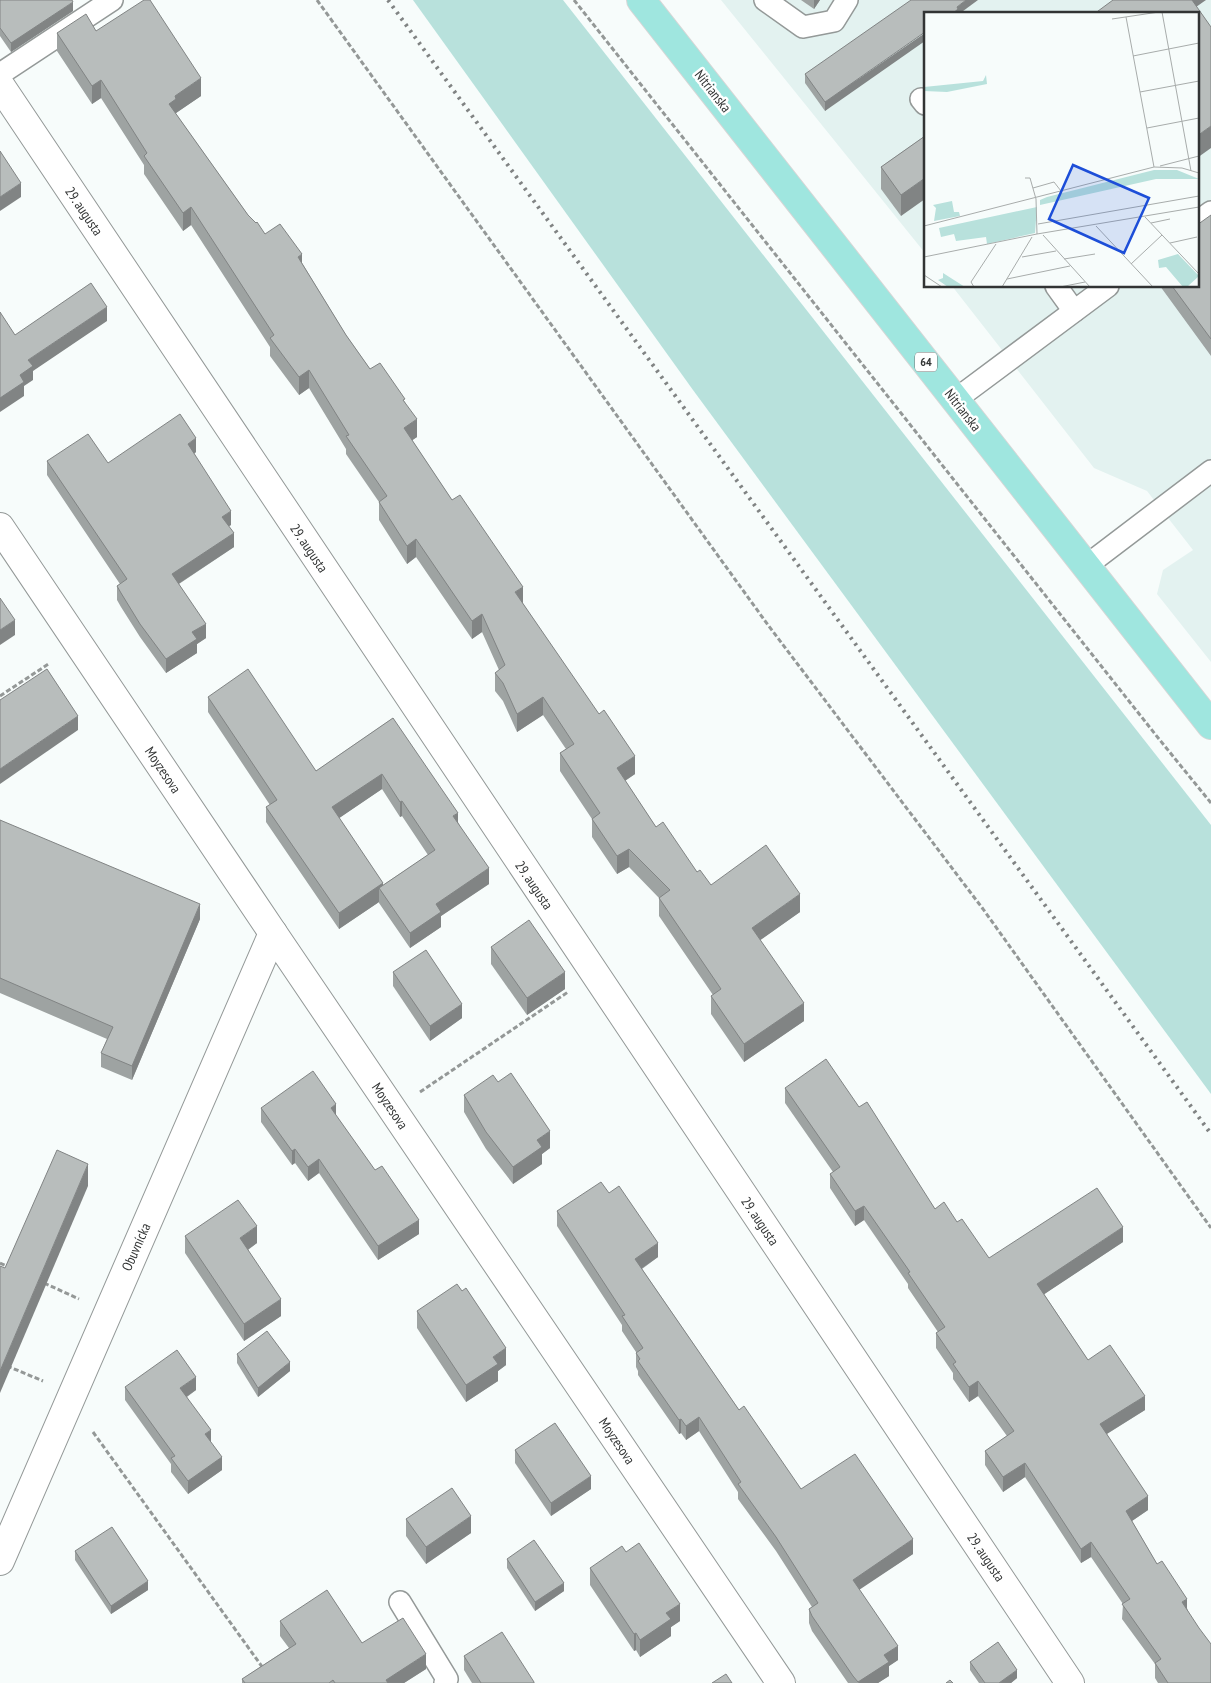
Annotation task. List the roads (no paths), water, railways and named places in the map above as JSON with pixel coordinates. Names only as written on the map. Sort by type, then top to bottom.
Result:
[{"type":"main road","name":"Nitrianska","points":[[641,0],[1211,725]]},
{"type":"street","name":"29. augusta","points":[[0,85],[1070,1683]]},
{"type":"street","name":"Moyzesova","points":[[0,527],[272,933],[780,1683]]},
{"type":"street","name":"Obuvnícka","points":[[0,1561],[272,933]]},
{"type":"lane","points":[[0,74],[112,0]]},
{"type":"lane","points":[[765,0],[803,27],[834,21],[847,0]]},
{"type":"lane","points":[[1198,221],[1211,212]]},
{"type":"lane","points":[[1057,288],[1074,311]]},
{"type":"lane","points":[[955,400],[1105,288]]},
{"type":"lane","points":[[1086,566],[1211,471]]},
{"type":"lane","points":[[400,1602],[447,1679],[445,1683]]},
{"type":"railway","points":[[388,0],[1211,1134]]}]
